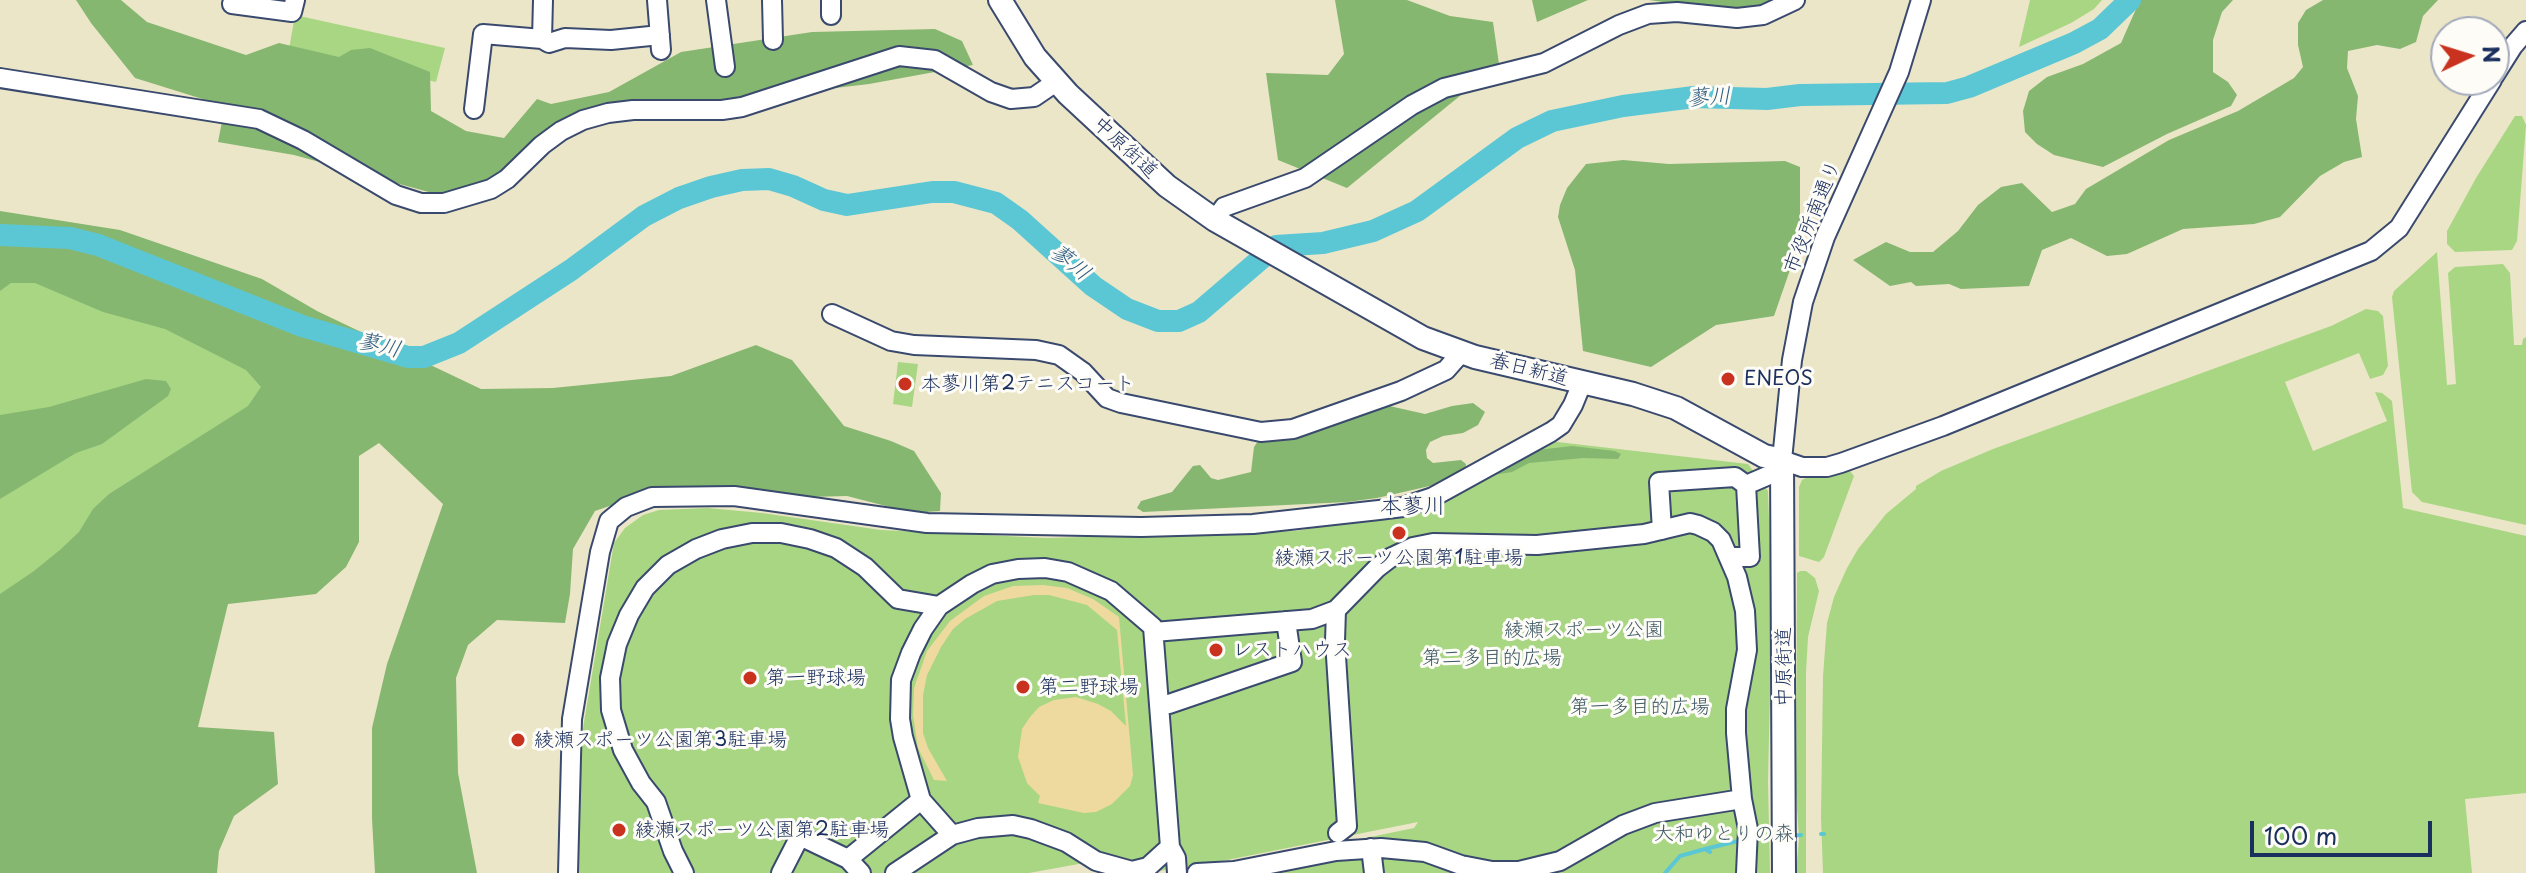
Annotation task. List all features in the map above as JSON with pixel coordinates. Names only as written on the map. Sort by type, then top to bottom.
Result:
[{"type":"main road","name":"中原街道","points":[[1000,0],[1035,57],[1056,82],[1167,186],[1215,220],[1284,259]]},
{"type":"main road","name":"春日新道","points":[[1284,259],[1423,338],[1461,353],[1633,394],[1676,408],[1764,456],[1774,468]]},
{"type":"main road","name":"中原街道","points":[[1774,468],[1784,873]]},
{"type":"street","points":[[232,4],[292,12],[295,0]]},
{"type":"street","points":[[542,39],[543,0]]},
{"type":"street","points":[[474,109],[483,34],[542,39],[549,43],[565,38],[660,42],[657,0]]},
{"type":"street","points":[[716,0],[725,67]]},
{"type":"street","points":[[772,0],[773,40]]},
{"type":"street","points":[[1215,220],[1224,207],[1305,178],[1412,105],[1444,88],[1544,63],[1619,25],[1648,14],[1677,12],[1737,18],[1763,15],[1795,0]]},
{"type":"street","name":"市役所南通り","points":[[1774,468],[1803,302],[1834,218],[1894,85],[1921,0]]},
{"type":"street","points":[[2510,51],[2526,31]]},
{"type":"street","points":[[0,78],[259,119],[303,140],[396,195],[421,203],[444,203],[491,189],[507,179],[542,145],[583,120],[633,110],[722,110],[742,107],[899,56],[935,60],[991,92],[1011,99],[1034,97],[1056,82]]},
{"type":"street","points":[[1746,485],[1774,468],[1827,467],[1943,426],[2371,251],[2399,228],[2482,96]]},
{"type":"street","points":[[832,314],[891,341],[914,345],[1036,350],[1059,355],[1083,372],[1107,398],[1261,432],[1293,429],[1401,391],[1446,370],[1461,353]]},
{"type":"street","points":[[568,873],[572,719],[600,552],[609,521],[626,507],[652,497],[734,496],[927,523],[1125,527],[1253,524],[1403,507],[1433,497],[1551,432],[1561,425],[1582,383]]},
{"type":"street","points":[[1662,530],[1659,482],[1735,477],[1746,485]]},
{"type":"street","points":[[1730,557],[1750,557],[1746,485]]},
{"type":"street","points":[[952,835],[921,800],[900,719],[901,680],[911,653],[939,606],[992,574],[1045,568],[1068,572],[1111,591],[1146,618],[1286,621],[1312,619],[1336,610],[1377,568],[1413,547],[1450,541],[1505,546],[1537,545],[1662,530],[1690,523],[1706,528],[1721,540],[1730,557],[1744,602],[1748,629],[1745,667],[1736,709],[1736,750],[1749,839],[1746,873]]},
{"type":"street","points":[[684,873],[656,802],[641,783],[623,750],[611,710],[610,678],[617,644],[645,588],[668,565],[696,549],[722,539],[752,533],[781,533],[836,548],[865,567],[898,599],[939,606]]},
{"type":"street","points":[[1336,610],[1335,641],[1347,826],[1338,833]]},
{"type":"street","points":[[1146,618],[1159,705],[1170,847],[1176,858],[1177,873]]},
{"type":"street","points":[[1159,705],[1292,662],[1286,621]]},
{"type":"street","points":[[1197,873],[1234,871],[1336,851],[1371,848],[1407,849],[1477,868],[1519,871],[1560,861],[1623,825],[1646,816],[1742,799]]},
{"type":"street","points":[[781,873],[800,836],[855,866],[921,800]]},
{"type":"street","points":[[895,873],[952,835],[978,828],[1022,827],[1066,842],[1096,861],[1132,871],[1148,867],[1170,847]]},
{"type":"street","points":[[1371,848],[1374,873]]},
{"type":"green space","points":[[76,0],[121,0],[147,22],[246,55],[279,43],[339,57],[351,50],[370,48],[430,72],[431,111],[466,131],[504,138],[537,99],[551,104],[609,92],[681,52],[812,32],[935,29],[962,41],[973,65],[869,84],[610,115],[555,140],[523,178],[488,198],[454,199],[294,155],[218,142],[225,106],[135,78]]},
{"type":"green space","points":[[1335,0],[1407,0],[1450,16],[1493,22],[1499,64],[1347,188],[1278,160],[1266,73],[1328,75],[1344,54]]},
{"type":"green space","points":[[1532,0],[1588,0],[1537,22]]},
{"type":"green space","points":[[1649,0],[1783,0],[1732,12]]},
{"type":"green space","points":[[2030,0],[2102,0],[2094,9],[2071,23],[2019,47]]},
{"type":"green space","points":[[2140,0],[2233,0],[2222,12],[2213,40],[2213,72],[2228,82],[2237,95],[2231,106],[2103,167],[2054,155],[2025,132],[2023,111],[2029,91],[2047,77],[2083,64],[2121,43]]},
{"type":"green space","points":[[2323,0],[2438,0],[2423,16],[2416,42],[2400,49],[2377,45],[2348,51],[2347,68],[2358,96],[2356,119],[2362,157],[2344,162],[2320,176],[2280,217],[2254,224],[2183,229],[2127,254],[2107,256],[2071,238],[2042,250],[2029,286],[1961,289],[1949,284],[1916,286],[1911,282],[1890,286],[1853,260],[1886,242],[1910,252],[1933,252],[1958,231],[1978,205],[2001,187],[2022,183],[2052,212],[2075,204],[2086,189],[2169,140],[2238,111],[2294,78],[2303,67],[2298,45],[2298,23],[2306,10]]},
{"type":"green space","points":[[295,15],[445,48],[436,82],[289,49]]},
{"type":"green space","points":[[2515,116],[2522,116],[2526,125],[2517,241],[2512,250],[2455,252],[2447,244],[2447,231]]},
{"type":"green space","points":[[1623,160],[1669,164],[1785,161],[1800,167],[1800,241],[1774,316],[1716,325],[1651,367],[1583,351],[1575,270],[1558,217],[1560,205],[1567,188],[1586,164]]},
{"type":"green space","points":[[0,211],[120,230],[262,279],[317,311],[481,389],[553,388],[671,376],[756,345],[792,360],[844,426],[914,451],[941,493],[940,511],[913,513],[847,496],[621,502],[595,511],[573,549],[565,623],[497,620],[468,645],[456,678],[458,773],[477,873],[375,873],[372,728],[387,664],[443,504],[379,443],[359,456],[359,542],[346,567],[316,594],[228,604],[198,727],[274,732],[278,784],[234,816],[219,851],[217,873],[0,873],[0,594],[61,549],[109,494],[248,406],[261,387],[246,370],[165,329],[103,312],[35,283],[11,283],[0,291]]},
{"type":"green space","points":[[0,246],[338,353],[0,865]]},
{"type":"green space","points":[[2437,252],[2447,385],[2456,384],[2448,273],[2455,267],[2503,264],[2510,273],[2514,345],[2522,345],[2526,337],[2526,525],[2422,502],[2412,492],[2392,297],[2394,291]]},
{"type":"green space","points":[[2366,309],[2378,311],[2383,316],[2388,366],[2383,375],[2370,379],[2359,353],[2285,382],[2313,451],[2387,421],[2375,392],[2382,393],[2392,401],[2403,508],[2526,536],[2526,793],[2465,799],[2472,873],[1823,873],[1823,676],[1827,623],[1847,568],[1886,514],[1916,486],[1941,471],[1993,449],[2331,326]]},
{"type":"green space","name":"本蓼川第2テニスコート","points":[[898,362],[918,364],[912,407],[893,404]]},
{"type":"green space","points":[[146,379],[166,381],[171,389],[168,396],[102,444],[76,453],[0,499],[0,415],[49,407]]},
{"type":"green space","points":[[1473,403],[1485,412],[1478,425],[1463,433],[1430,442],[1426,450],[1427,458],[1433,463],[1461,460],[1466,464],[1465,471],[1443,483],[1347,502],[1143,512],[1137,508],[1141,501],[1172,492],[1193,466],[1200,465],[1211,478],[1218,480],[1251,472],[1254,447],[1278,429],[1385,405],[1425,414]]},
{"type":"green space","name":"綾瀬スポーツ公園","points":[[1549,441],[1748,464],[1768,491],[1772,608],[1768,781],[1770,873],[1169,873],[1224,867],[1414,828],[1418,822],[1217,862],[1145,873],[1084,863],[1029,873],[576,873],[580,746],[614,543],[625,528],[643,515],[659,510],[708,508],[881,530],[1047,538],[1296,531],[1405,512]]},
{"type":"green space","points":[[1572,446],[1621,454],[1618,459],[1583,458],[1529,463],[1512,472],[1493,475],[1492,471],[1537,450]]},
{"type":"green space","points":[[1850,471],[1854,476],[1824,557],[1819,562],[1799,556],[1799,487],[1802,480],[1811,475],[1831,476]]},
{"type":"green space","points":[[1806,571],[1815,578],[1819,591],[1808,637],[1806,673],[1806,873],[1796,873],[1799,839],[1796,791],[1797,573]]},
{"type":"sand","points":[[1013,586],[1067,588],[1093,599],[1119,617],[1133,775],[1130,786],[1112,804],[1096,812],[1084,813],[1038,803],[1040,796],[1027,783],[1018,757],[1022,729],[1039,707],[1054,700],[1076,697],[1098,704],[1111,711],[1126,726],[1117,630],[1087,605],[1049,595],[997,601],[953,629],[927,675],[923,695],[923,733],[947,781],[934,780],[918,748],[913,715],[914,688],[927,651],[950,621],[984,596]]},
{"type":"waterway","name":"蓼川","points":[[0,235],[70,238],[98,245],[302,326],[408,357],[424,357],[459,343],[571,270],[644,216],[679,198],[711,187],[742,180],[769,179],[824,200],[847,205],[932,192],[954,192],[996,203],[1020,220],[1093,286],[1127,309],[1158,321],[1179,321],[1199,312],[1276,246],[1323,243],[1373,231],[1417,211],[1517,138],[1552,121],[1623,106],[1694,97],[1767,99],[1800,95],[1947,93],[1969,87],[2074,43],[2100,29],[2130,0]]},
{"type":"waterway","points":[[1790,836],[1801,835]]},
{"type":"waterway","points":[[1754,838],[1777,837]]},
{"type":"waterway","points":[[1705,849],[1742,840]]},
{"type":"waterway","points":[[1665,873],[1680,856],[1705,849],[1710,852]]},
{"type":"place","name":"ENEOS","points":[[1728,379]]},
{"type":"place","name":"本蓼川第2テニスコート","points":[[905,384]]},
{"type":"place","name":"綾瀬スポーツ公園第1駐車場","points":[[1399,533]]},
{"type":"place","name":"レストハウス","points":[[1216,650]]},
{"type":"place","name":"第一野球場","points":[[750,678]]},
{"type":"place","name":"第二野球場","points":[[1023,687]]},
{"type":"place","name":"綾瀬スポーツ公園第3駐車場","points":[[518,740]]},
{"type":"place","name":"綾瀬スポーツ公園第2駐車場","points":[[619,830]]},
{"type":"district","name":"本蓼川","points":[[1413,507]]},
{"type":"park label","name":"第二多目的広場","points":[[1492,658]]},
{"type":"park label","name":"第一多目的広場","points":[[1640,707]]},
{"type":"park label","name":"大和ゆとりの森","points":[[1724,834]]}]
